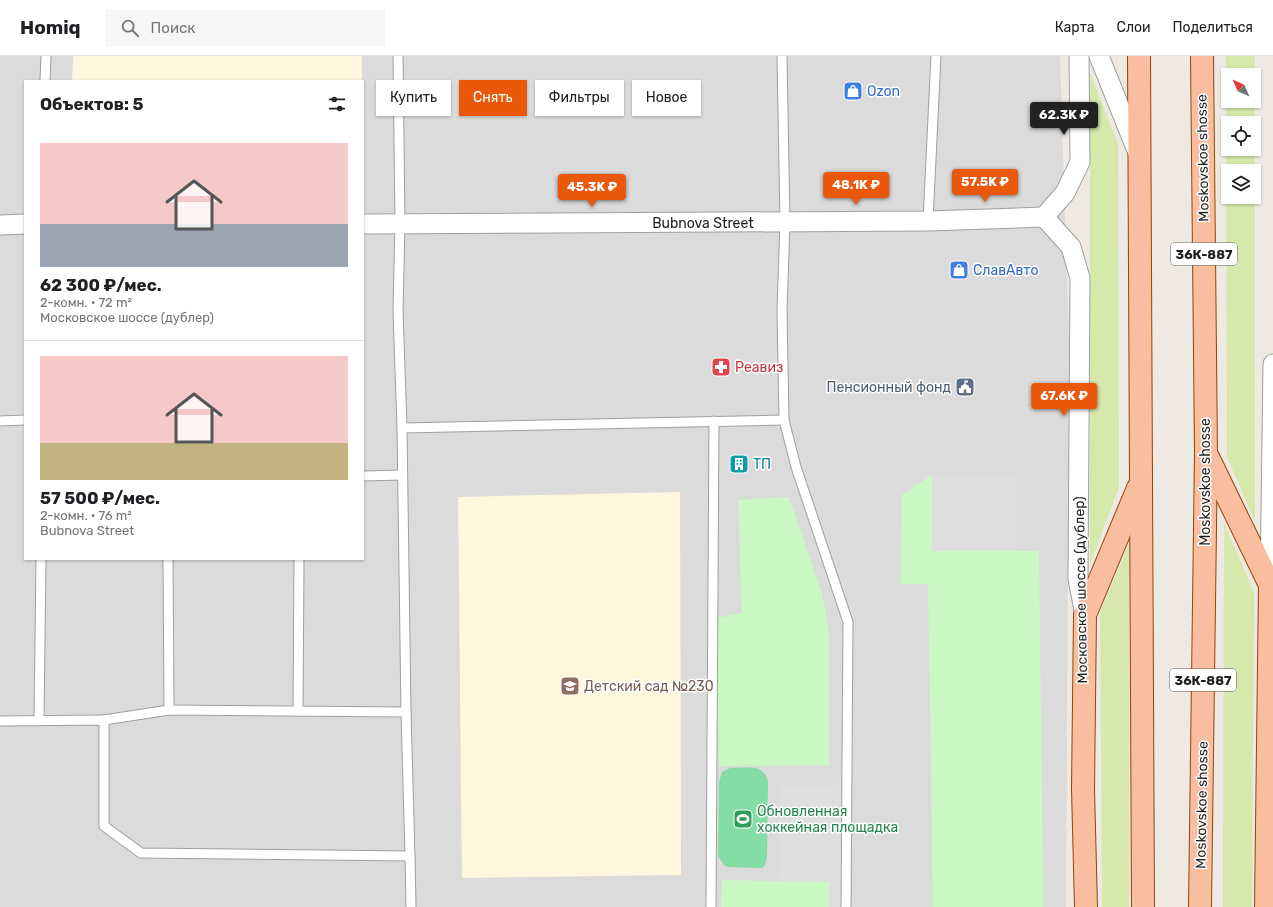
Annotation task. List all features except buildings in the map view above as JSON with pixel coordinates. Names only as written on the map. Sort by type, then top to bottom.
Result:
[{"type":"main road","points":[[1140,56],[1143,907]]},
{"type":"main road","name":"Moskovskoe shosse","points":[[1200,907],[1206,452],[1202,56]]},
{"type":"main road","points":[[1206,452],[1270,585],[1266,907]]},
{"type":"main road","points":[[1085,615],[1142,480]]},
{"type":"main road","name":"Московское шоссе (дублер)","points":[[1085,615],[1083,789],[1086,907]]},
{"type":"street","points":[[1044,217],[1065,193],[1080,162],[1079,56]]},
{"type":"street","points":[[1099,56],[1140,158]]},
{"type":"street","name":"Bubnova Street","points":[[364,224],[928,221],[1044,217]]},
{"type":"street","name":"Московское шоссе (дублер)","points":[[1044,217],[1071,247],[1080,278],[1078,579],[1085,615]]},
{"type":"street","points":[[0,225],[24,224]]},
{"type":"street","points":[[1270,585],[1273,364]]},
{"type":"lane","points":[[45,80],[46,56]]},
{"type":"lane","points":[[398,56],[400,224],[398,311],[402,428],[406,712],[411,907]]},
{"type":"lane","points":[[782,56],[785,222],[782,310],[784,420],[796,467],[848,622],[846,907]]},
{"type":"lane","points":[[928,221],[936,56]]},
{"type":"lane","points":[[0,421],[24,420]]},
{"type":"lane","points":[[402,428],[784,420]]},
{"type":"lane","points":[[711,907],[714,421]]},
{"type":"lane","points":[[364,476],[402,475]]},
{"type":"lane","points":[[39,720],[41,560]]},
{"type":"lane","points":[[168,560],[168,710]]},
{"type":"lane","points":[[298,711],[299,560]]},
{"type":"lane","points":[[0,721],[104,720],[168,710],[406,712]]},
{"type":"lane","points":[[104,720],[104,826],[141,853],[410,856]]},
{"type":"shaded area","points":[[0,56],[1060,56],[1069,349],[1066,907],[0,907]]},
{"type":"shaded area","points":[[73,56],[362,56],[362,80],[72,80]]},
{"type":"shaded area","points":[[932,475],[1016,476],[1016,551],[932,551]]},
{"type":"shaded area","name":"Детский сад №230","points":[[680,492],[681,875],[462,878],[458,497]]},
{"type":"shaded area","points":[[843,785],[842,907],[829,907],[829,882],[779,881],[780,787]]},
{"type":"green space","points":[[1226,56],[1255,56],[1255,68],[1226,68]]},
{"type":"green space","points":[[1090,73],[1118,144],[1119,487],[1090,565]]},
{"type":"green space","points":[[1226,108],[1255,108],[1255,116],[1226,116]]},
{"type":"green space","points":[[1226,156],[1255,156],[1255,164],[1226,164]]},
{"type":"green space","points":[[1226,204],[1255,204],[1255,522],[1227,457]]},
{"type":"green space","points":[[932,475],[932,551],[1039,551],[1043,907],[933,907],[928,584],[901,584],[902,495]]},
{"type":"green space","points":[[789,497],[822,594],[829,631],[829,765],[719,766],[717,618],[742,613],[738,500]]},
{"type":"green space","points":[[1224,523],[1254,592],[1252,907],[1223,907]]},
{"type":"green space","points":[[1129,544],[1129,907],[1102,907],[1100,612]]},
{"type":"green space","name":"Обновленная хоккейная площадка","points":[[748,767],[758,769],[766,775],[768,781],[767,857],[765,865],[762,868],[728,867],[724,865],[718,856],[719,782],[722,772],[730,768]]},
{"type":"green space","points":[[722,880],[829,882],[829,907],[721,907]]},
{"type":"place","name":"Ozon","points":[[853,91]]},
{"type":"place","name":"СлавАвто","points":[[959,270]]},
{"type":"place","name":"Реавиз","points":[[721,367]]},
{"type":"place","name":"Пенсионный фонд","points":[[965,387]]},
{"type":"place","name":"ТП","points":[[739,464]]},
{"type":"place","name":"Детский сад №230","points":[[570,686]]},
{"type":"place","name":"Обновленная хоккейная площадка","points":[[743,819]]}]
